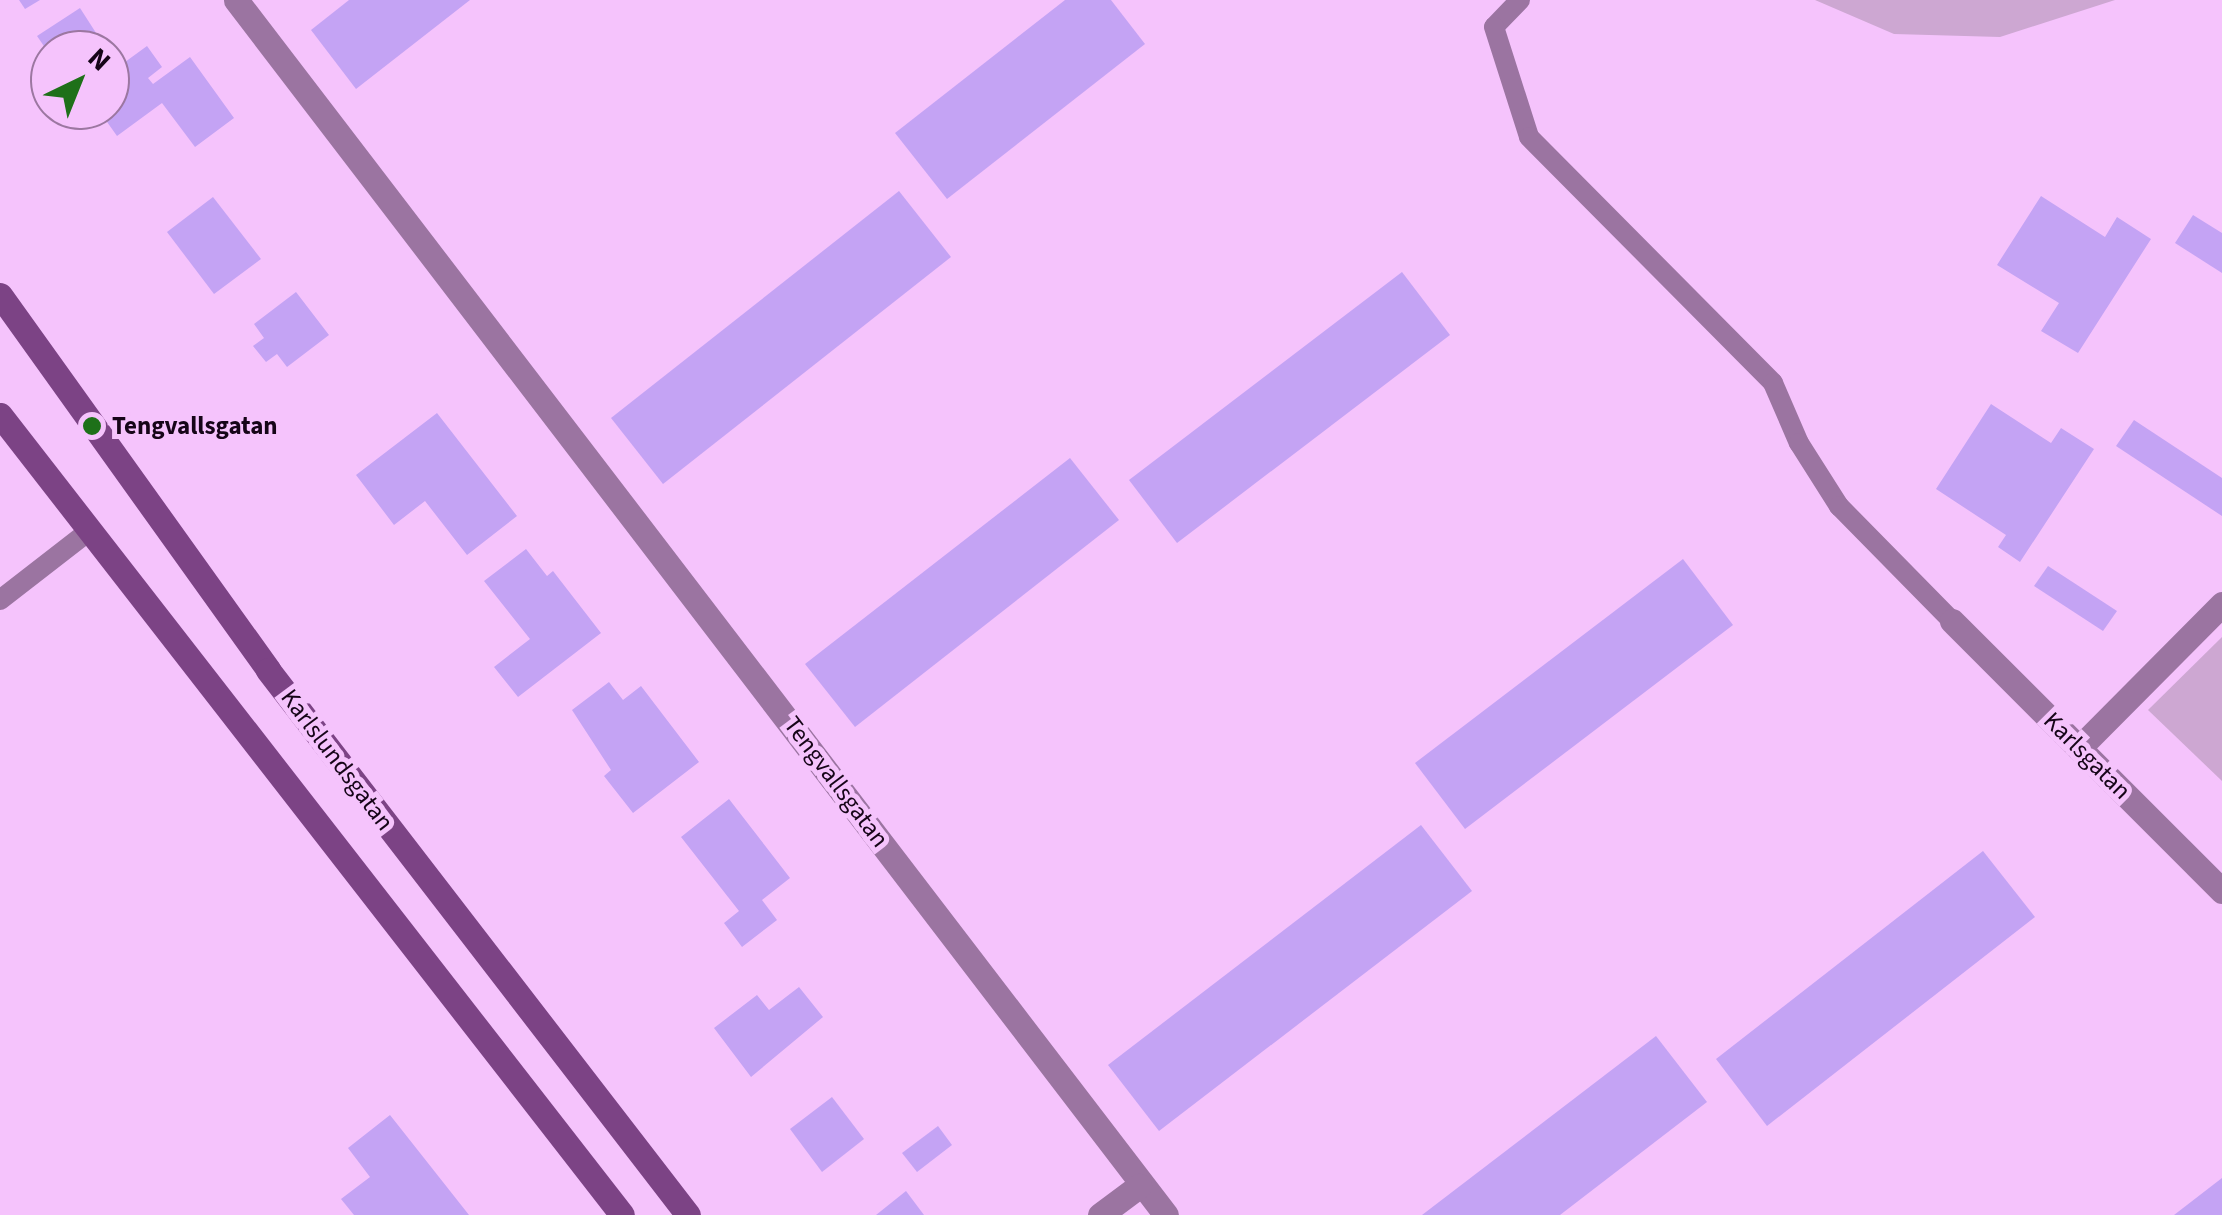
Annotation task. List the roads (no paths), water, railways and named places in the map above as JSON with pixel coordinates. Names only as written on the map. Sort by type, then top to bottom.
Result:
[{"type":"main road","name":"Karlslundsgatan","points":[[0,295],[268,670],[688,1215]]},
{"type":"main road","points":[[0,415],[622,1215]]},
{"type":"street","name":"Tengvallsgatan","points":[[236,0],[1139,1186],[1166,1215]]},
{"type":"street","points":[[2079,748],[2222,604]]},
{"type":"street","name":"Karlsgatan","points":[[1952,621],[2222,891]]},
{"type":"street","points":[[1100,1215],[1139,1186]]},
{"type":"lane","points":[[1520,0],[1494,27],[1529,137],[1773,383],[1799,443],[1839,506],[1952,621]]},
{"type":"lane","points":[[0,600],[89,531]]},
{"type":"place","name":"Tengvallsgatan","points":[[92,426]]}]
